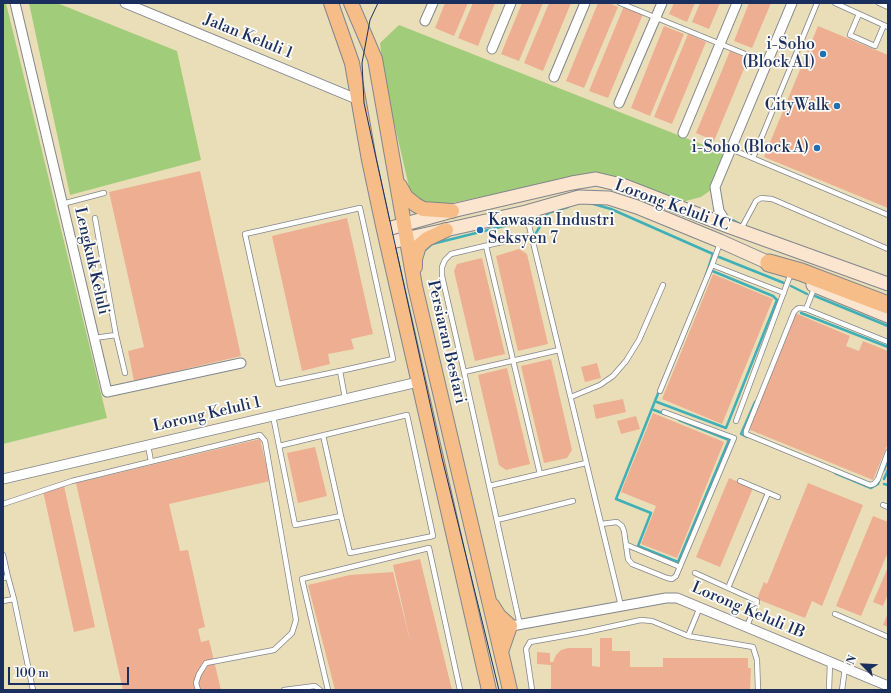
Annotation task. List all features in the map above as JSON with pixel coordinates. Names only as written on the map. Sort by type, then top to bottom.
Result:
[{"type":"highway","points":[[769,263],[801,272],[888,305]]},
{"type":"main road","name":"Persiaran Bestari","points":[[351,3],[375,59],[415,286],[510,690]]},
{"type":"main road","points":[[333,6],[352,63],[369,160],[385,237],[489,690]]},
{"type":"main road","points":[[394,166],[402,192],[410,202],[423,208],[452,211]]},
{"type":"main road","points":[[415,286],[415,259],[419,246],[427,239],[446,230]]},
{"type":"main road","points":[[489,601],[499,616],[515,626],[501,652]]},
{"type":"street","name":"Lengkuk Keluli","points":[[15,3],[107,392],[241,363]]},
{"type":"street","name":"Jalan Keluli 1","points":[[125,3],[359,100]]},
{"type":"street","points":[[425,21],[433,3]]},
{"type":"street","points":[[492,49],[511,3]]},
{"type":"street","points":[[554,77],[585,3]]},
{"type":"street","points":[[619,103],[662,3]]},
{"type":"street","points":[[683,133],[737,3]]},
{"type":"street","points":[[735,229],[719,211],[715,187],[792,3]]},
{"type":"street","name":"Lorong Keluli 1C","points":[[385,237],[404,225],[452,211],[572,183],[596,180],[625,186],[735,229],[888,284]]},
{"type":"street","name":"Lorong Keluli 1C","points":[[385,237],[406,239],[526,212],[579,197],[609,198],[637,207],[720,241],[791,273],[815,286],[888,316]]},
{"type":"street","name":"Lorong Keluli 1","points":[[3,479],[344,398],[418,382]]},
{"type":"street","name":"Lorong Keluli 1B","points":[[496,629],[671,597],[677,598],[747,626],[888,686]]},
{"type":"lane","points":[[620,3],[750,56]]},
{"type":"lane","points":[[753,158],[817,3]]},
{"type":"lane","points":[[835,3],[886,26],[875,46],[850,35],[859,14]]},
{"type":"lane","points":[[879,3],[888,7]]},
{"type":"lane","points":[[731,148],[753,158],[768,161],[780,166],[888,215]]},
{"type":"lane","points":[[62,204],[104,193]]},
{"type":"lane","points":[[735,229],[756,202],[761,198],[772,199],[888,249]]},
{"type":"lane","points":[[360,208],[393,359],[340,371],[278,384],[245,234],[360,208]]},
{"type":"lane","points":[[526,212],[621,606]]},
{"type":"lane","points":[[95,218],[116,335],[125,373]]},
{"type":"lane","points":[[515,626],[497,520],[442,276],[442,267],[445,260],[451,254],[531,235]]},
{"type":"lane","points":[[660,391],[712,265],[720,241]]},
{"type":"lane","points":[[486,246],[540,474]]},
{"type":"lane","points":[[712,265],[784,293]]},
{"type":"lane","points":[[736,421],[791,273]]},
{"type":"lane","points":[[571,397],[604,382],[613,376],[626,361],[639,340],[664,286]]},
{"type":"lane","points":[[806,309],[815,286]]},
{"type":"lane","points":[[888,342],[806,309],[799,308],[794,312],[746,429],[746,434],[870,486],[878,479],[888,452]]},
{"type":"lane","points":[[94,338],[116,335]]},
{"type":"lane","points":[[464,372],[559,350]]},
{"type":"lane","points":[[340,371],[344,398]]},
{"type":"lane","points":[[601,524],[617,522],[622,526],[627,545],[628,559],[632,564],[667,578],[676,576],[734,438],[664,412]]},
{"type":"lane","points":[[279,446],[323,435],[407,415],[434,536],[350,553],[323,435]]},
{"type":"lane","points":[[272,416],[295,525],[341,516]]},
{"type":"lane","points":[[3,504],[72,481],[260,435],[265,441],[296,620],[292,633],[274,650],[206,663],[196,683],[198,690]]},
{"type":"lane","points":[[148,445],[151,462]]},
{"type":"lane","points":[[489,486],[586,462]]},
{"type":"lane","points":[[740,481],[778,497]]},
{"type":"lane","points":[[728,588],[768,493]]},
{"type":"lane","points":[[497,520],[573,501]]},
{"type":"lane","points":[[627,545],[680,567]]},
{"type":"lane","points":[[328,690],[302,579],[429,548],[460,690]]},
{"type":"lane","points":[[3,555],[33,690]]},
{"type":"lane","points":[[695,573],[757,601],[747,626]]},
{"type":"lane","points":[[3,578],[8,577]]},
{"type":"lane","points":[[3,602],[14,599]]},
{"type":"lane","points":[[688,636],[700,607]]},
{"type":"lane","points":[[835,614],[888,637]]},
{"type":"lane","points":[[532,690],[526,649],[530,642],[641,620],[652,621],[688,636],[753,647],[758,660],[758,690]]},
{"type":"lane","points":[[830,662],[830,690]]},
{"type":"lane","points":[[842,690],[845,668]]},
{"type":"lane","points":[[284,690],[315,686],[320,690]]},
{"type":"green space","points":[[3,3],[6,3],[107,418],[3,444]]},
{"type":"green space","points":[[29,3],[57,3],[177,51],[201,160],[70,195]]},
{"type":"green space","points":[[399,25],[726,154],[711,190],[701,197],[682,202],[623,178],[598,174],[437,206],[427,204],[411,195],[383,70],[380,43]]},
{"type":"building","points":[[445,3],[468,3],[454,36],[435,28]]},
{"type":"building","points":[[473,3],[495,3],[478,46],[458,38]]},
{"type":"building","points":[[522,3],[543,3],[519,61],[501,54]]},
{"type":"building","points":[[549,3],[571,3],[543,71],[524,63]]},
{"type":"building","points":[[598,3],[609,3],[618,7],[584,88],[566,81]]},
{"type":"building","points":[[674,3],[695,3],[687,22],[669,14]]},
{"type":"building","points":[[700,3],[720,3],[709,29],[692,22]]},
{"type":"building","points":[[749,3],[771,3],[752,48],[734,41]]},
{"type":"building","points":[[624,6],[643,14],[608,98],[589,91]]},
{"type":"building","points":[[664,26],[684,34],[650,116],[631,108]]},
{"type":"building","name":"CityWalk","points":[[818,26],[888,55],[888,208],[764,157]]},
{"type":"building","points":[[688,34],[706,42],[672,124],[654,117]]},
{"type":"building","points":[[730,51],[748,59],[714,141],[696,133]]},
{"type":"building","points":[[200,171],[241,356],[134,381],[128,351],[144,347],[109,192]]},
{"type":"building","points":[[347,218],[373,334],[351,339],[354,349],[328,354],[330,364],[302,371],[272,236]]},
{"type":"building","points":[[519,249],[527,254],[548,344],[518,351],[496,256]]},
{"type":"building","points":[[482,258],[505,354],[475,361],[454,271],[457,264]]},
{"type":"building","points":[[713,274],[773,299],[722,424],[662,399]]},
{"type":"building","points":[[795,313],[850,336],[846,346],[859,351],[863,341],[888,351],[888,443],[873,480],[748,429]]},
{"type":"building","points":[[551,359],[572,450],[567,458],[544,463],[521,366]]},
{"type":"building","points":[[597,363],[601,378],[585,382],[581,367]]},
{"type":"building","points":[[507,368],[530,464],[506,470],[499,465],[478,375]]},
{"type":"building","points":[[623,399],[626,412],[596,419],[593,405]]},
{"type":"building","points":[[653,413],[724,442],[677,558],[641,544],[656,506],[621,492]]},
{"type":"building","points":[[636,416],[640,429],[621,434],[617,421]]},
{"type":"building","points":[[260,439],[270,481],[169,504],[180,551],[188,550],[205,627],[198,629],[201,642],[209,640],[221,690],[123,690],[76,483]]},
{"type":"building","points":[[315,447],[327,496],[298,503],[287,453]]},
{"type":"building","points":[[729,478],[753,488],[720,567],[696,557]]},
{"type":"building","points":[[808,483],[863,505],[822,606],[812,601],[805,618],[757,599],[764,582],[767,584]]},
{"type":"building","points":[[64,486],[95,627],[74,632],[43,491]]},
{"type":"building","points":[[873,516],[888,522],[888,552],[861,616],[836,606]]},
{"type":"building","points":[[420,559],[452,690],[335,690],[308,585],[350,575],[393,572],[411,644],[393,565]]},
{"type":"building","points":[[888,567],[888,594],[883,606],[873,602]]},
{"type":"building","points":[[888,613],[888,627],[883,625]]},
{"type":"building","points":[[600,638],[612,638],[612,651],[630,651],[630,667],[663,667],[663,658],[748,658],[748,668],[751,668],[750,690],[551,690],[551,665],[537,664],[537,652],[550,653],[550,662],[553,662],[556,655],[561,650],[568,648],[592,648],[592,666],[600,667]]},
{"type":"waterway","points":[[590,203],[611,209],[713,254],[706,275]]},
{"type":"waterway","points":[[536,233],[548,213],[568,207]]},
{"type":"waterway","points":[[727,217],[740,224]]},
{"type":"waterway","points":[[425,250],[432,244],[512,224]]},
{"type":"waterway","points":[[719,257],[784,283]]},
{"type":"waterway","points":[[657,402],[726,428],[777,300],[773,296],[710,270]]},
{"type":"waterway","points":[[791,286],[807,294]]},
{"type":"waterway","points":[[815,296],[888,326]]},
{"type":"waterway","points":[[801,313],[888,347]]},
{"type":"waterway","points":[[659,391],[616,499],[651,513],[638,546],[678,562],[729,440],[679,420]]},
{"type":"waterway","points":[[747,437],[741,434],[755,402]]},
{"type":"waterway","points":[[654,410],[665,414]]},
{"type":"waterway","points":[[884,470],[888,459]]},
{"type":"waterway","points":[[884,479],[888,470]]},
{"type":"waterway","points":[[835,473],[871,488],[878,484],[880,479]]},
{"type":"waterway","points":[[884,484],[888,485]]},
{"type":"tram line","points":[[378,3],[370,20],[362,63],[364,103],[442,458],[499,690]]},
{"type":"place","name":"i-Soho (Block A1)","points":[[823,54]]},
{"type":"place","name":"CityWalk","points":[[837,106]]},
{"type":"place","name":"i-Soho (Block A)","points":[[817,148]]},
{"type":"place","name":"Kawasan Industri Seksyen 7","points":[[480,230]]}]
